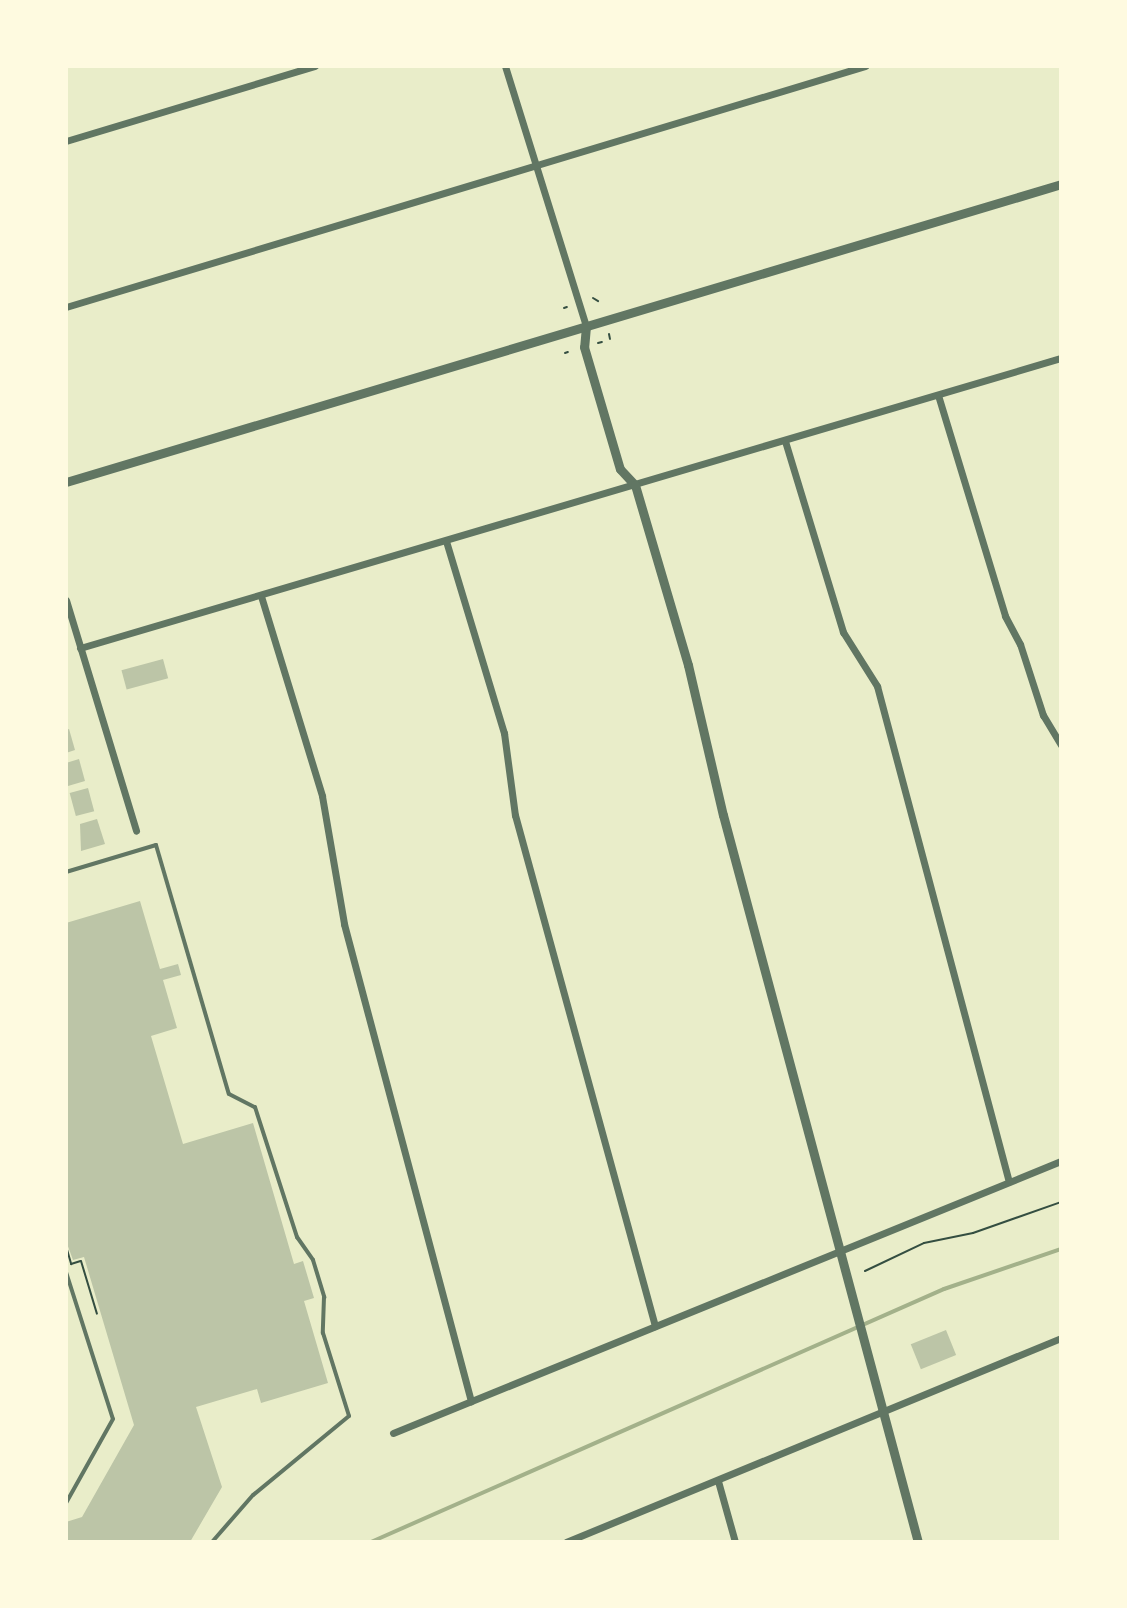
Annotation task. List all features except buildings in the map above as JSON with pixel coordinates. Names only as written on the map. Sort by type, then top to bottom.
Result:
[{"type":"street","points":[[66,141],[315,66]]},
{"type":"street","points":[[505,66],[586,326],[584,347],[620,469],[635,485],[688,665],[723,815],[918,1542]]},
{"type":"street","points":[[66,307],[865,66]]},
{"type":"street","points":[[66,482],[1061,184]]},
{"type":"street","points":[[80,648],[1061,358]]},
{"type":"street","points":[[938,395],[1005,616],[1020,644],[1043,715],[1061,745]]},
{"type":"street","points":[[785,441],[843,632],[877,686],[1009,1182]]},
{"type":"street","points":[[446,541],[504,733],[515,815],[655,1326]]},
{"type":"street","points":[[261,596],[322,796],[344,924],[471,1401]]},
{"type":"street","points":[[66,600],[136,831]]},
{"type":"street","points":[[393,1433],[1061,1161]]},
{"type":"street","points":[[566,1542],[884,1414],[1061,1338]]},
{"type":"street","points":[[718,1481],[735,1542]]},
{"type":"lane","points":[[66,872],[156,845],[229,1094],[255,1107],[297,1237],[313,1260],[324,1297],[323,1333],[349,1416],[253,1495],[212,1542]]},
{"type":"lane","points":[[66,1272],[113,1419],[66,1503]]},
{"type":"path","points":[[593,298],[598,301]]},
{"type":"path","points":[[609,334],[610,339]]},
{"type":"path","points":[[865,1271],[924,1243],[973,1233],[1061,1202]]},
{"type":"path","points":[[66,1246],[71,1264],[81,1261],[97,1314]]},
{"type":"waterway","points":[[371,1542],[944,1289],[1061,1249]]}]
